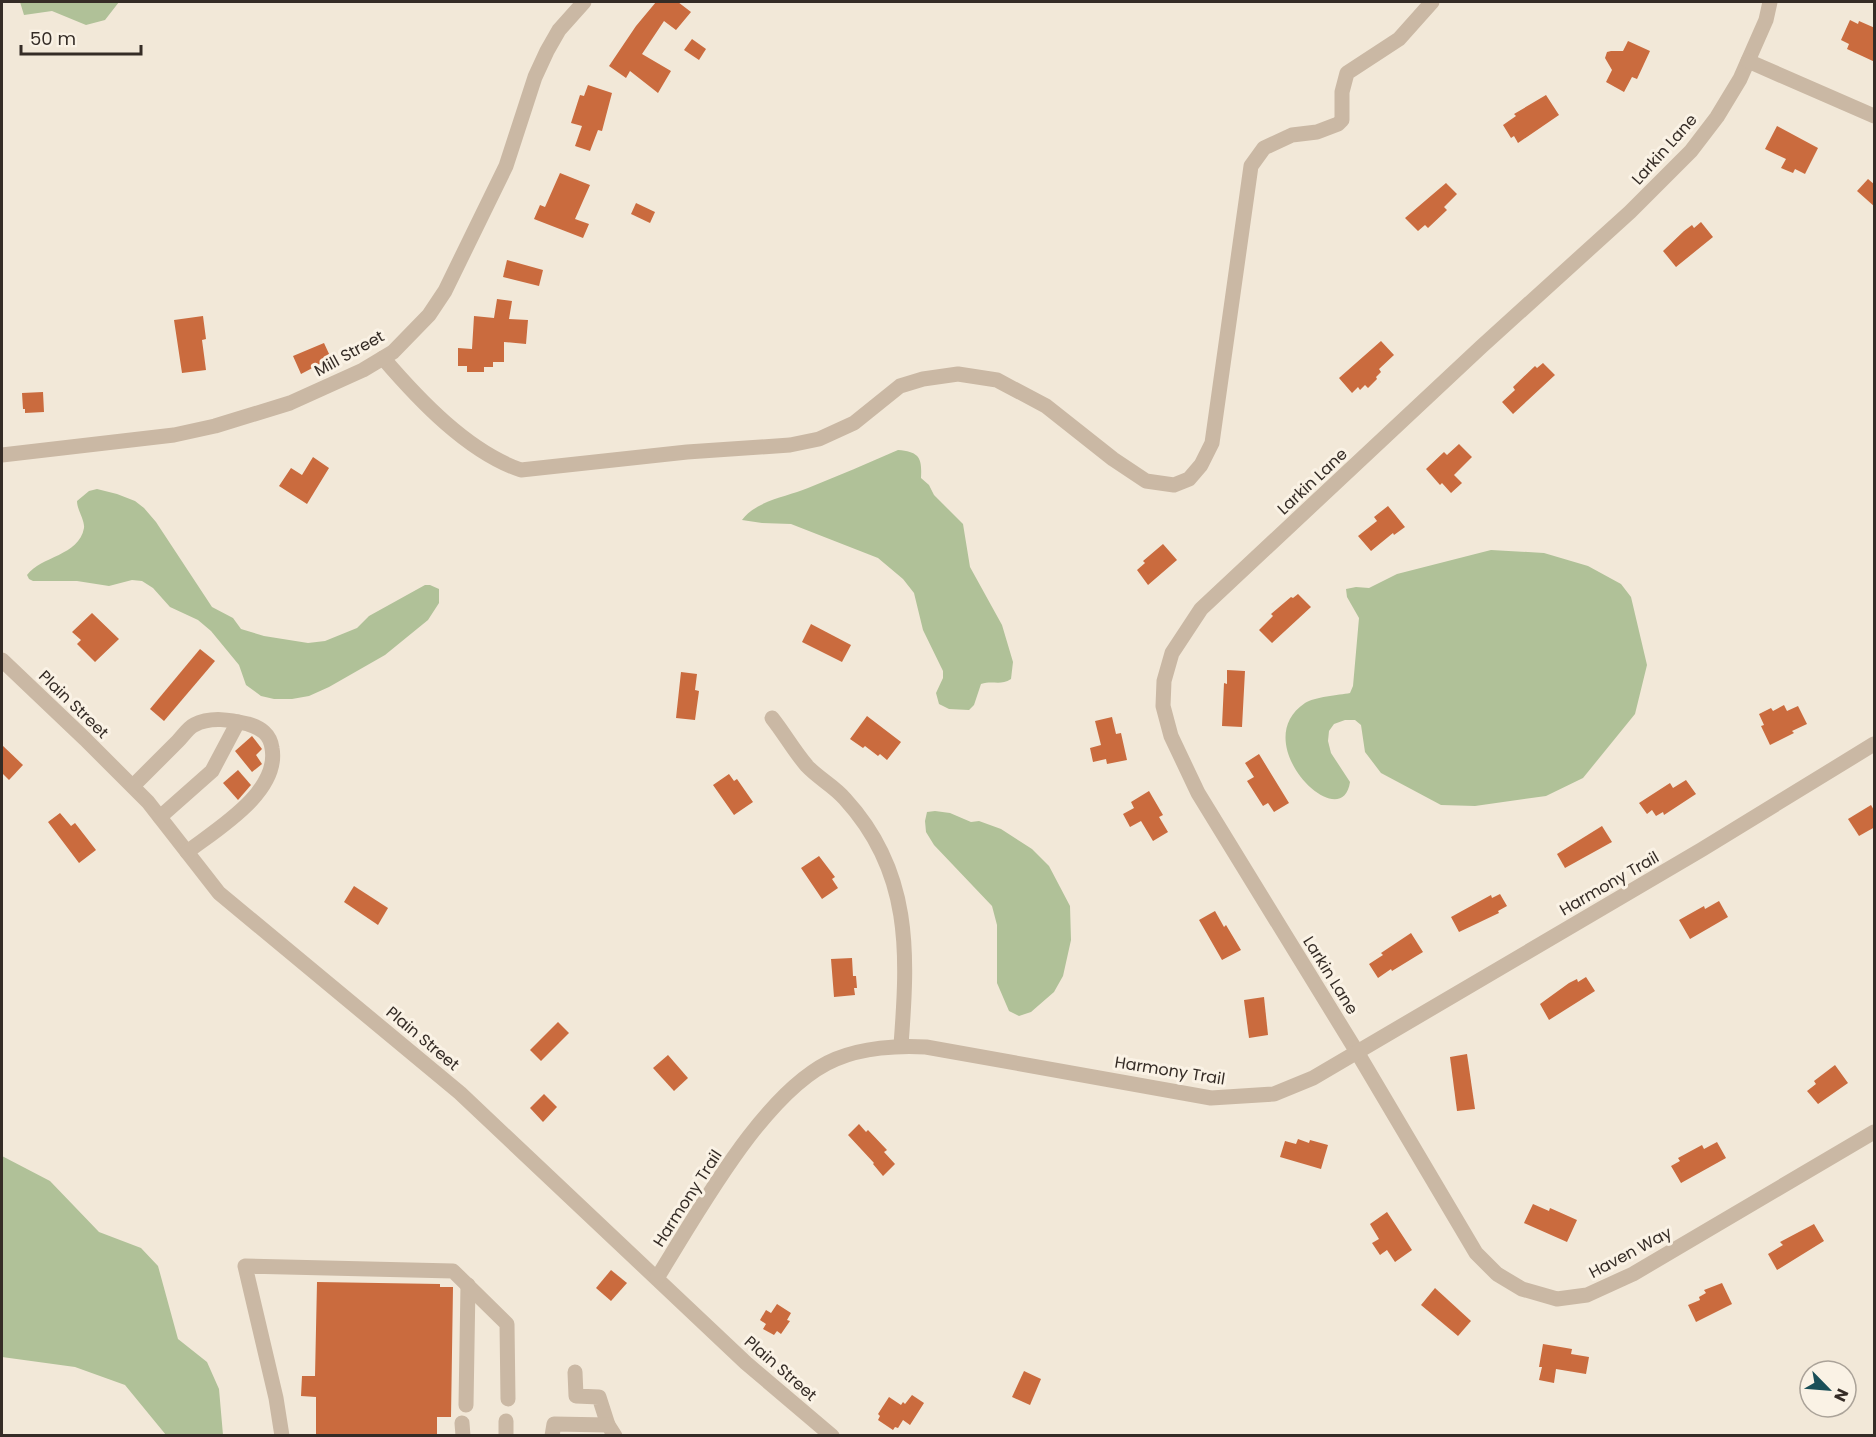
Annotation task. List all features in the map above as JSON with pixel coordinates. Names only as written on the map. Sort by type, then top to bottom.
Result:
[{"type":"street","name":"Mill Street","points":[[2,455],[132,441],[215,426],[290,403],[328,387],[393,352],[429,315],[445,291],[506,166],[535,77],[547,51],[559,30],[584,2]]},
{"type":"street","points":[[383,358],[407,386],[451,427],[505,465],[521,470],[687,452],[790,445],[819,439],[854,423],[900,386],[923,379],[958,374],[997,380],[1046,406],[1113,459],[1146,481],[1174,485],[1189,479],[1201,465],[1212,443],[1251,166],[1264,148],[1292,135],[1317,132],[1338,124],[1342,120],[1342,92],[1347,73],[1399,39],[1432,2]]},
{"type":"street","name":"Larkin Lane","points":[[1357,1052],[1198,793],[1171,736],[1163,706],[1164,681],[1172,653],[1201,609],[1481,347],[1630,212],[1691,151],[1717,117],[1740,79],[1766,20],[1770,2]]},
{"type":"street","points":[[1748,61],[1875,116]]},
{"type":"street","name":"Plain Street","points":[[2,660],[133,786],[219,893],[460,1093],[746,1363],[832,1436]]},
{"type":"street","points":[[772,718],[808,766],[845,797],[871,831],[894,878],[902,917],[906,983],[901,1045]]},
{"type":"street","points":[[133,786],[194,725],[222,719],[252,725],[266,732],[271,739],[273,752],[271,771],[254,797],[187,852]]},
{"type":"street","points":[[160,817],[212,771],[238,722]]},
{"type":"street","name":"Harmony Trail","points":[[657,1278],[728,1168],[771,1110],[790,1089],[837,1058],[901,1045],[967,1053],[1210,1098],[1274,1094],[1313,1078],[1691,856],[1875,744]]},
{"type":"street","name":"Haven Way","points":[[1357,1052],[1476,1253],[1497,1274],[1522,1289],[1557,1299],[1587,1295],[1633,1274],[1875,1132]]},
{"type":"street","points":[[282,1436],[276,1398],[245,1266],[453,1270],[507,1324],[508,1399]]},
{"type":"street","points":[[466,1405],[468,1285]]},
{"type":"street","points":[[552,1436],[554,1424],[612,1430],[599,1397],[576,1396],[575,1372]]},
{"type":"green space","points":[[20,2],[119,2],[105,20],[86,25],[52,11],[24,15]]},
{"type":"green space","points":[[898,450],[911,452],[918,457],[921,465],[921,478],[929,485],[934,495],[963,524],[970,567],[1002,625],[1013,662],[1011,679],[981,684],[974,705],[969,710],[949,709],[939,704],[936,693],[943,678],[943,671],[923,630],[914,593],[903,579],[878,558],[791,524],[742,520],[748,513],[764,503],[808,488]]},
{"type":"green space","points":[[97,489],[135,501],[144,508],[156,522],[212,607],[233,618],[241,629],[264,636],[308,643],[325,641],[357,628],[369,616],[425,585],[439,589],[439,603],[428,620],[385,655],[329,687],[309,696],[292,699],[261,696],[246,685],[239,665],[211,631],[198,620],[170,607],[153,588],[142,581],[132,580],[109,586],[77,581],[33,581],[29,579],[27,575],[33,569],[67,550],[81,537],[84,525],[77,501],[89,491]]},
{"type":"green space","points":[[1491,550],[1544,553],[1588,566],[1621,584],[1631,597],[1647,665],[1635,714],[1583,778],[1546,796],[1475,806],[1441,805],[1381,773],[1365,752],[1361,725],[1355,720],[1345,720],[1334,724],[1329,731],[1328,741],[1331,753],[1350,782],[1343,796],[1331,799],[1316,792],[1302,778],[1291,760],[1286,740],[1289,720],[1305,703],[1350,693],[1353,686],[1359,618],[1347,597],[1346,589],[1369,588],[1397,574]]},
{"type":"green space","points":[[927,812],[950,813],[971,822],[979,821],[1001,829],[1032,849],[1049,866],[1070,906],[1071,940],[1063,976],[1054,992],[1031,1012],[1019,1016],[1009,1011],[997,983],[997,925],[992,906],[934,845],[926,832]]},
{"type":"green space","points":[[2,1156],[50,1181],[99,1232],[141,1248],[158,1266],[178,1339],[207,1362],[219,1389],[223,1435],[166,1435],[125,1385],[75,1367],[2,1357]]},
{"type":"building","points":[[656,2],[678,2],[691,12],[676,30],[664,21],[642,54],[671,71],[658,93],[630,71],[626,78],[609,66],[636,26]]},
{"type":"building","points":[[1850,20],[1875,28],[1875,62],[1847,49],[1849,44],[1841,40]]},
{"type":"building","points":[[692,39],[706,49],[699,60],[684,50]]},
{"type":"building","points":[[1628,41],[1650,51],[1637,79],[1632,77],[1624,92],[1606,82],[1612,70],[1605,58],[1607,52],[1623,51]]},
{"type":"building","points":[[588,85],[612,93],[602,131],[598,130],[590,151],[575,146],[582,126],[571,123],[580,95],[584,96]]},
{"type":"building","points":[[1546,95],[1559,115],[1518,143],[1514,136],[1511,138],[1503,125],[1516,116],[1514,114]]},
{"type":"building","points":[[1777,126],[1818,148],[1805,174],[1795,169],[1793,173],[1781,168],[1786,159],[1765,149]]},
{"type":"building","points":[[560,173],[590,185],[575,219],[589,224],[583,238],[534,219],[540,205],[545,207]]},
{"type":"building","points":[[1868,179],[1875,185],[1875,207],[1857,191]]},
{"type":"building","points":[[1446,183],[1457,194],[1444,207],[1447,210],[1428,228],[1425,225],[1418,231],[1405,218]]},
{"type":"building","points":[[636,203],[655,212],[650,223],[631,214]]},
{"type":"building","points":[[1701,222],[1713,237],[1676,267],[1663,251],[1684,231],[1692,225],[1694,228]]},
{"type":"building","points":[[507,260],[543,270],[539,286],[503,277]]},
{"type":"building","points":[[497,299],[512,301],[509,319],[528,320],[526,344],[504,342],[504,362],[493,362],[493,367],[484,367],[484,372],[467,372],[467,366],[458,366],[458,348],[472,349],[474,316],[494,318]]},
{"type":"building","points":[[203,316],[206,339],[202,340],[206,370],[182,373],[174,320]]},
{"type":"building","points":[[1381,341],[1394,355],[1379,369],[1381,372],[1376,377],[1377,379],[1368,388],[1365,385],[1360,390],[1358,387],[1352,393],[1339,378]]},
{"type":"building","points":[[324,343],[330,356],[301,374],[293,356]]},
{"type":"building","points":[[1543,363],[1555,375],[1513,414],[1502,402],[1515,390],[1513,387],[1535,366],[1537,368]]},
{"type":"building","points":[[43,392],[44,412],[25,413],[22,393]]},
{"type":"building","points":[[1459,444],[1472,457],[1454,475],[1462,483],[1451,493],[1442,483],[1440,485],[1426,469],[1444,452],[1447,455]]},
{"type":"building","points":[[313,457],[329,468],[307,504],[279,486],[291,468],[302,475]]},
{"type":"building","points":[[1388,506],[1405,527],[1394,535],[1393,533],[1371,551],[1358,536],[1377,521],[1374,517]]},
{"type":"building","points":[[1163,544],[1177,560],[1148,585],[1137,570],[1145,563],[1143,561]]},
{"type":"building","points":[[1298,594],[1311,607],[1272,643],[1259,630],[1273,616],[1271,614]]},
{"type":"building","points":[[92,613],[119,639],[95,662],[77,644],[81,640],[72,632]]},
{"type":"building","points":[[811,624],[851,645],[842,662],[802,642]]},
{"type":"building","points":[[200,649],[215,661],[164,721],[150,709]]},
{"type":"building","points":[[1227,670],[1245,671],[1242,727],[1222,726],[1224,683],[1227,684]]},
{"type":"building","points":[[681,672],[697,674],[695,690],[699,691],[695,720],[676,718]]},
{"type":"building","points":[[1784,705],[1787,711],[1798,706],[1807,724],[1770,745],[1761,726],[1764,725],[1759,714],[1771,708],[1773,711]]},
{"type":"building","points":[[867,716],[901,742],[887,760],[850,739]]},
{"type":"building","points":[[1112,717],[1116,734],[1121,733],[1127,760],[1107,764],[1106,759],[1093,762],[1090,748],[1101,745],[1095,721]]},
{"type":"building","points":[[252,736],[262,749],[256,755],[262,764],[252,772],[235,751]]},
{"type":"building","points":[[2,745],[23,765],[9,780],[2,773]]},
{"type":"building","points":[[1259,754],[1289,803],[1274,812],[1268,803],[1263,806],[1247,781],[1254,777],[1245,763]]},
{"type":"building","points":[[238,770],[251,785],[238,800],[223,783]]},
{"type":"building","points":[[729,774],[734,781],[737,779],[753,802],[734,815],[713,785]]},
{"type":"building","points":[[1686,780],[1696,794],[1664,815],[1663,812],[1656,816],[1652,810],[1647,814],[1639,803],[1670,783],[1673,788]]},
{"type":"building","points":[[1149,791],[1163,815],[1159,817],[1168,832],[1153,841],[1141,821],[1130,827],[1123,814],[1134,808],[1131,802]]},
{"type":"building","points":[[1871,805],[1875,812],[1875,827],[1859,836],[1848,819]]},
{"type":"building","points":[[60,813],[71,826],[75,823],[96,850],[79,863],[48,822]]},
{"type":"building","points":[[1602,826],[1612,842],[1565,868],[1557,854]]},
{"type":"building","points":[[819,856],[835,877],[832,879],[838,888],[822,899],[801,868]]},
{"type":"building","points":[[354,886],[388,908],[378,925],[344,902]]},
{"type":"building","points":[[1500,894],[1507,906],[1498,911],[1499,913],[1459,932],[1451,917],[1491,895],[1492,898]]},
{"type":"building","points":[[1719,901],[1728,917],[1690,939],[1679,920],[1704,906],[1705,909]]},
{"type":"building","points":[[1215,911],[1241,950],[1222,960],[1199,920]]},
{"type":"building","points":[[1411,933],[1423,952],[1378,978],[1369,964]]},
{"type":"building","points":[[852,958],[853,976],[856,976],[857,988],[854,988],[855,995],[834,997],[831,959]]},
{"type":"building","points":[[1586,977],[1595,991],[1549,1020],[1540,1004],[1569,983],[1577,979],[1578,982]]},
{"type":"building","points":[[1264,997],[1268,1035],[1249,1038],[1244,1000]]},
{"type":"building","points":[[558,1022],[569,1033],[541,1061],[530,1050]]},
{"type":"building","points":[[1467,1054],[1475,1109],[1457,1111],[1450,1057]]},
{"type":"building","points":[[668,1055],[688,1078],[674,1091],[653,1068]]},
{"type":"building","points":[[1835,1065],[1848,1083],[1818,1104],[1807,1091],[1816,1084],[1814,1081]]},
{"type":"building","points":[[544,1094],[557,1107],[543,1122],[530,1108]]},
{"type":"building","points":[[859,1124],[887,1150],[884,1152],[895,1164],[883,1176],[848,1135]]},
{"type":"building","points":[[1298,1139],[1328,1145],[1321,1169],[1280,1157],[1285,1141],[1296,1144]]},
{"type":"building","points":[[1717,1142],[1726,1158],[1681,1183],[1671,1166],[1680,1161],[1678,1158],[1702,1145],[1704,1149]]},
{"type":"building","points":[[1533,1204],[1549,1211],[1550,1208],[1577,1220],[1567,1242],[1524,1223]]},
{"type":"building","points":[[1387,1212],[1412,1250],[1395,1262],[1387,1250],[1380,1255],[1372,1243],[1379,1239],[1370,1224]]},
{"type":"building","points":[[1814,1224],[1824,1241],[1777,1270],[1768,1254],[1783,1245],[1780,1242]]},
{"type":"building","points":[[611,1270],[627,1283],[611,1301],[596,1288]]},
{"type":"building","points":[[317,1282],[440,1284],[440,1287],[453,1287],[451,1417],[437,1417],[437,1436],[316,1436],[316,1397],[301,1396],[302,1376],[315,1376]]},
{"type":"building","points":[[1722,1283],[1732,1304],[1696,1322],[1688,1305],[1700,1300],[1699,1297],[1706,1293],[1704,1290]]},
{"type":"building","points":[[1435,1288],[1471,1321],[1458,1336],[1421,1305]]},
{"type":"building","points":[[777,1304],[791,1313],[787,1320],[790,1321],[781,1334],[777,1331],[774,1335],[763,1329],[766,1324],[760,1320],[766,1310],[771,1313]]},
{"type":"building","points":[[1543,1344],[1572,1349],[1571,1354],[1589,1357],[1586,1374],[1556,1369],[1554,1383],[1539,1380]]},
{"type":"building","points":[[1024,1371],[1041,1379],[1030,1405],[1012,1397]]},
{"type":"building","points":[[912,1395],[924,1403],[910,1425],[903,1420],[898,1428],[895,1427],[893,1430],[878,1420],[880,1416],[878,1414],[889,1397],[901,1405],[903,1402],[905,1404]]}]
